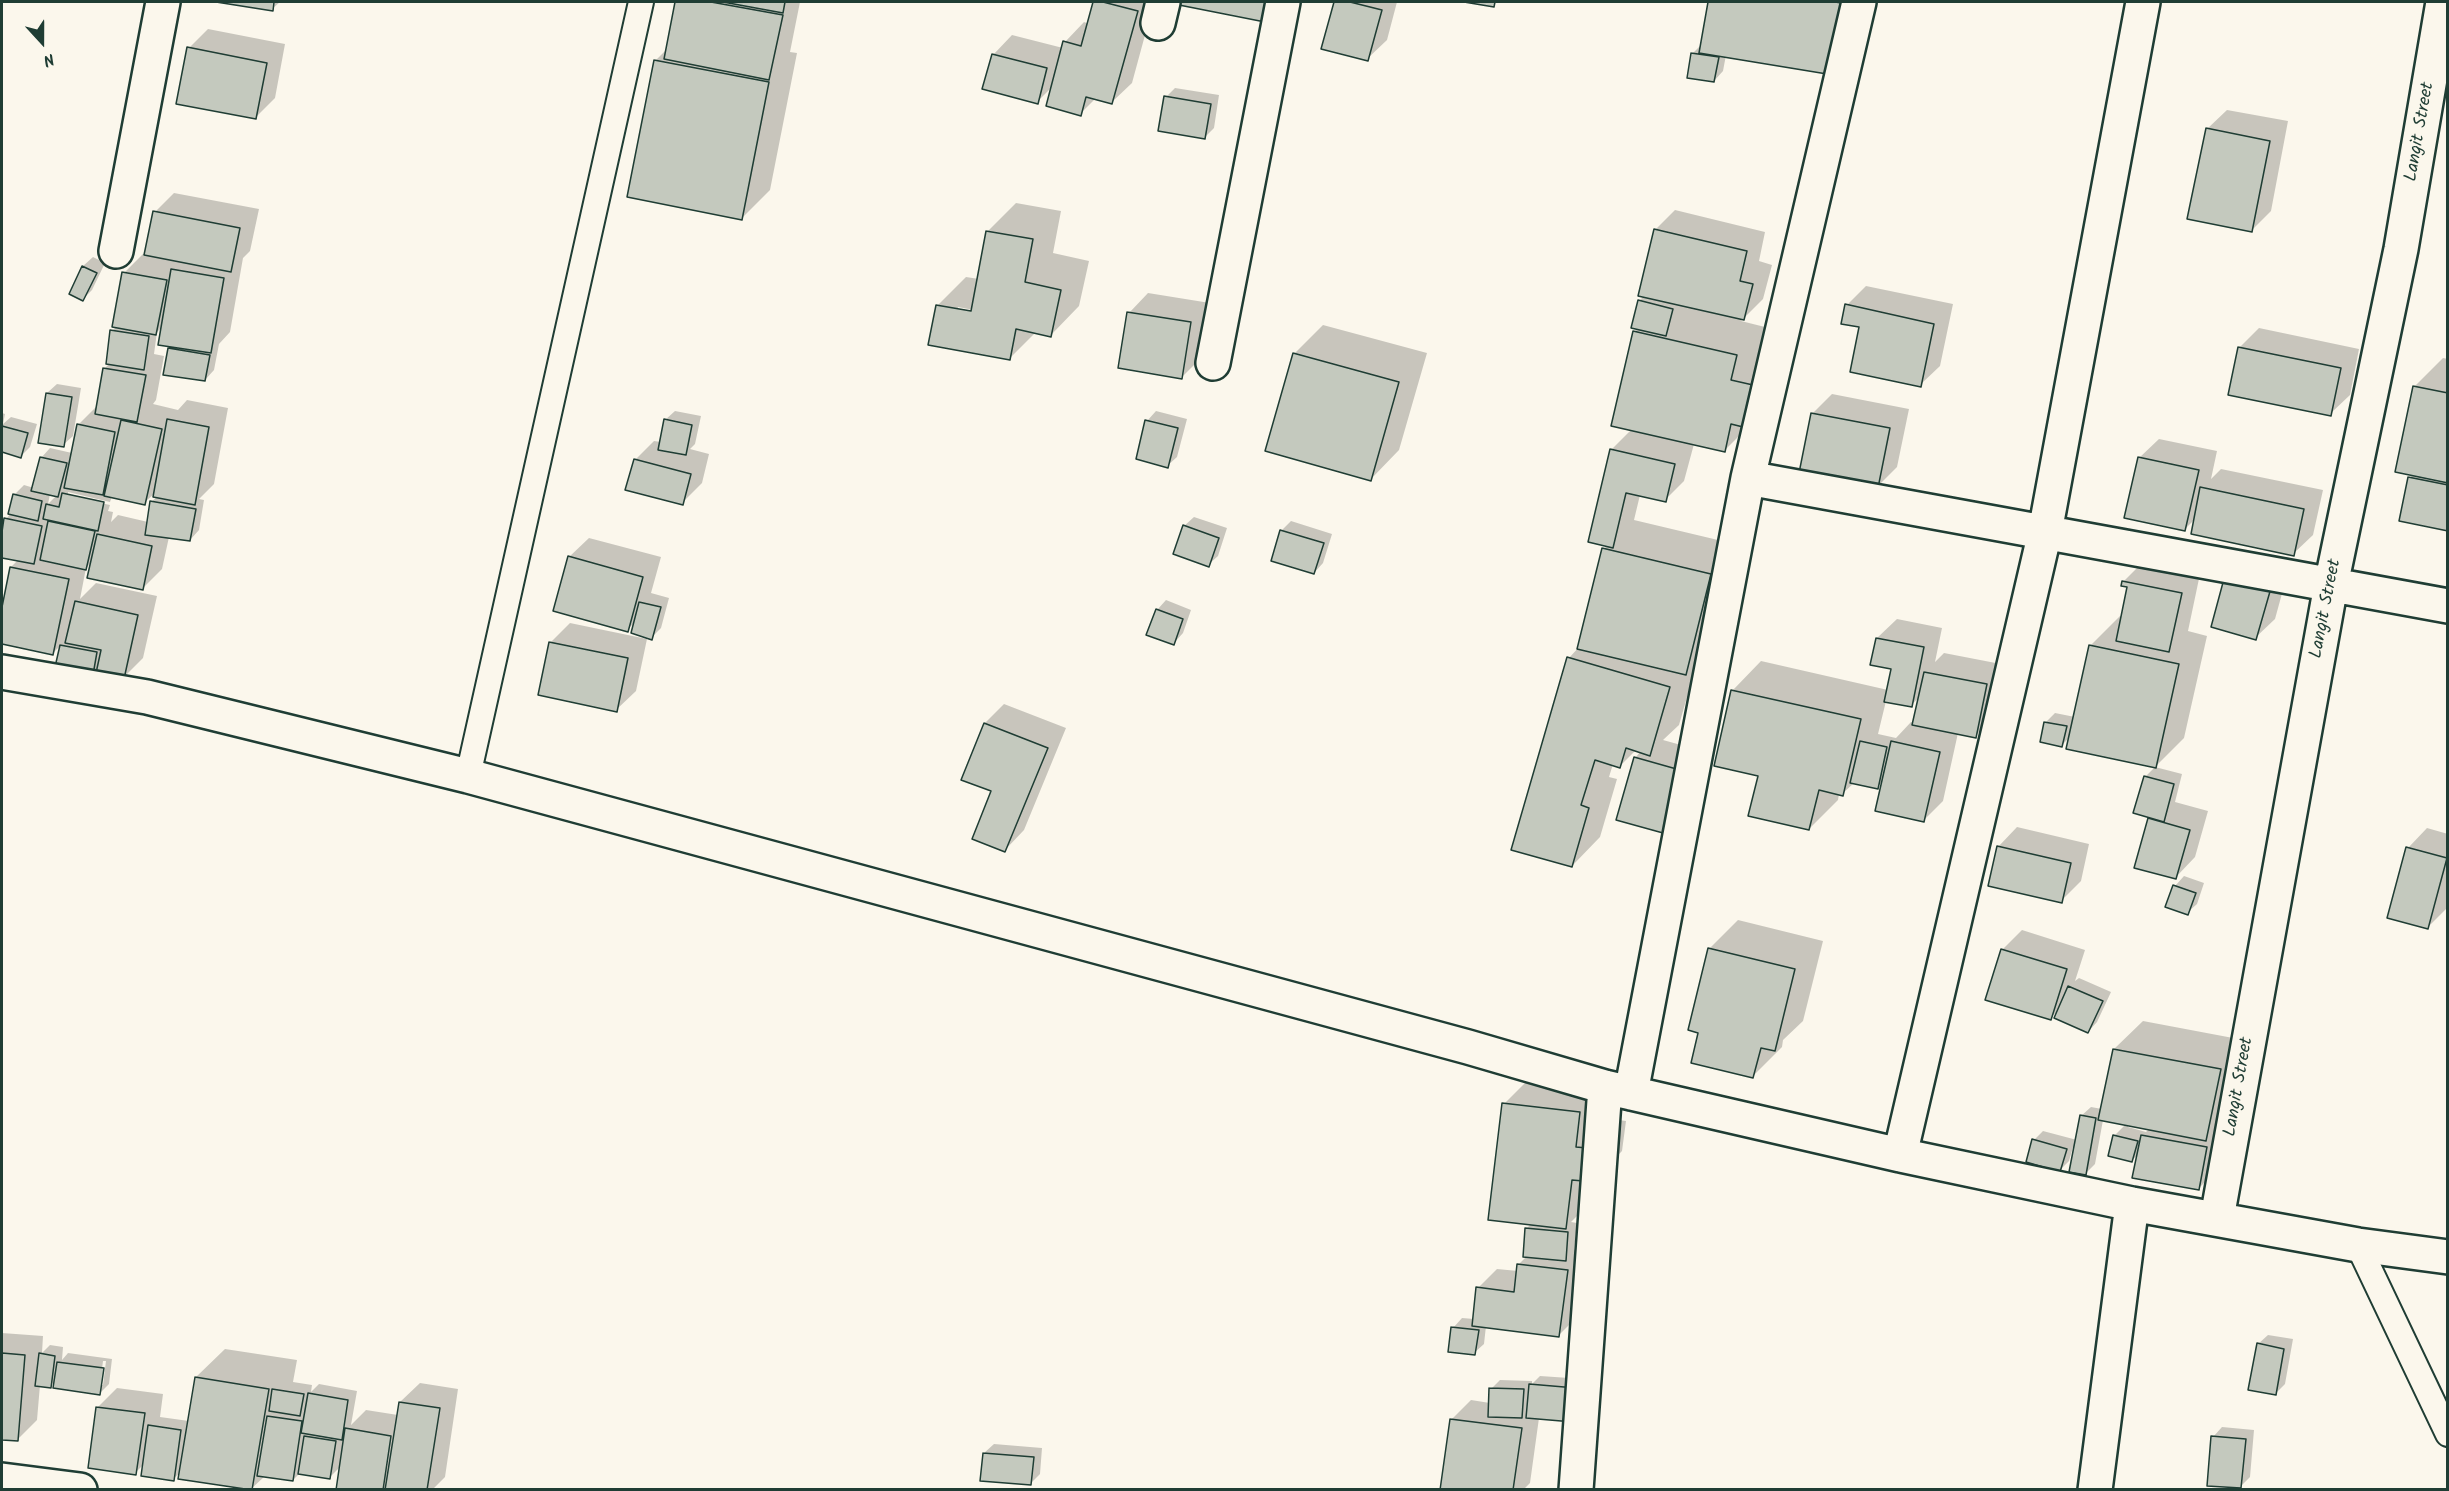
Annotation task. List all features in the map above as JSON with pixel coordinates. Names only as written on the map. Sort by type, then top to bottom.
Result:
[{"type":"street","points":[[116,251],[163,2]]},
{"type":"street","points":[[1213,363],[1283,2]]},
{"type":"street","points":[[1576,1490],[1618,1090],[1748,478],[1859,2]]},
{"type":"street","points":[[1900,1155],[2045,532],[2143,2]]},
{"type":"street","name":"Langit Street","points":[[2217,1218],[2331,585],[2401,249],[2444,2]]},
{"type":"street","points":[[1748,478],[2448,606]]},
{"type":"street","points":[[2,672],[147,697],[468,776],[1468,1047],[1618,1090],[1900,1155],[2132,1204],[2358,1245],[2448,1257]]},
{"type":"street","points":[[2095,1490],[2132,1204]]},
{"type":"street","points":[[2,1480],[80,1490]]},
{"type":"lane","points":[[468,776],[641,2]]},
{"type":"lane","points":[[2358,1245],[2448,1434]]},
{"type":"building","points":[[216,2],[274,2],[273,11]]},
{"type":"building","points":[[675,2],[711,2],[783,15],[769,80],[664,59]]},
{"type":"building","points":[[723,2],[785,2],[783,13]]},
{"type":"building","points":[[1093,2],[1103,2],[1138,11],[1112,104],[1086,97],[1081,116],[1046,106],[1063,41],[1081,46]]},
{"type":"building","points":[[1180,2],[1274,2],[1270,23],[1179,5]]},
{"type":"building","points":[[1334,2],[1350,2],[1382,10],[1368,61],[1321,49]]},
{"type":"building","points":[[1464,2],[1495,2],[1494,7]]},
{"type":"building","points":[[1708,2],[1835,2],[1848,4],[1827,74],[1699,53]]},
{"type":"building","points":[[187,47],[267,63],[256,119],[176,104]]},
{"type":"building","points":[[1691,53],[1719,57],[1714,82],[1687,78]]},
{"type":"building","points":[[992,54],[1047,68],[1038,104],[982,89]]},
{"type":"building","points":[[654,60],[769,82],[742,220],[627,197]]},
{"type":"building","points":[[1164,96],[1211,104],[1205,139],[1158,131]]},
{"type":"building","points":[[2206,128],[2270,141],[2252,232],[2187,219]]},
{"type":"building","points":[[153,211],[240,228],[231,272],[144,255]]},
{"type":"building","points":[[1654,229],[1747,251],[1740,281],[1753,284],[1744,320],[1638,296]]},
{"type":"building","points":[[986,231],[1033,239],[1025,282],[1061,290],[1051,337],[1016,329],[1010,360],[928,345],[936,305],[971,311]]},
{"type":"building","points":[[82,266],[97,273],[83,301],[69,294]]},
{"type":"building","points":[[171,269],[224,278],[211,353],[158,345]]},
{"type":"building","points":[[122,272],[167,280],[156,335],[112,327]]},
{"type":"building","points":[[1638,300],[1673,309],[1666,336],[1631,328]]},
{"type":"building","points":[[1845,304],[1934,324],[1921,387],[1850,372],[1859,327],[1841,324]]},
{"type":"building","points":[[1127,312],[1191,322],[1182,379],[1118,368]]},
{"type":"building","points":[[110,330],[149,336],[144,370],[106,364]]},
{"type":"building","points":[[1633,331],[1737,355],[1731,380],[1753,385],[1743,427],[1731,424],[1725,452],[1611,426]]},
{"type":"building","points":[[2238,347],[2341,368],[2331,416],[2228,395]]},
{"type":"building","points":[[168,348],[210,355],[205,381],[163,375]]},
{"type":"building","points":[[1293,353],[1399,382],[1371,481],[1265,451]]},
{"type":"building","points":[[103,368],[146,375],[137,422],[95,414]]},
{"type":"building","points":[[2413,386],[2448,393],[2448,483],[2395,472]]},
{"type":"building","points":[[46,393],[72,397],[64,447],[38,443]]},
{"type":"building","points":[[1811,413],[1890,428],[1878,488],[1799,473]]},
{"type":"building","points":[[167,419],[209,427],[195,505],[153,497]]},
{"type":"building","points":[[664,419],[692,425],[686,455],[658,450]]},
{"type":"building","points":[[121,420],[162,429],[145,505],[104,496]]},
{"type":"building","points":[[1145,420],[1178,428],[1168,468],[1136,459]]},
{"type":"building","points":[[77,424],[115,432],[103,495],[64,488]]},
{"type":"building","points":[[2,426],[28,433],[21,458],[2,452]]},
{"type":"building","points":[[1610,449],[1675,464],[1666,502],[1626,493],[1613,548],[1588,542]]},
{"type":"building","points":[[40,457],[67,463],[58,497],[31,491]]},
{"type":"building","points":[[2138,457],[2199,470],[2185,531],[2124,518]]},
{"type":"building","points":[[634,459],[691,474],[683,505],[625,490]]},
{"type":"building","points":[[2408,477],[2448,485],[2448,531],[2399,521]]},
{"type":"building","points":[[2200,487],[2304,509],[2294,556],[2191,534]]},
{"type":"building","points":[[62,493],[104,502],[98,531],[43,519],[46,504],[59,507]]},
{"type":"building","points":[[13,494],[42,501],[38,521],[8,514]]},
{"type":"building","points":[[150,501],[196,509],[190,541],[145,535]]},
{"type":"building","points":[[4,518],[42,526],[34,564],[2,558]]},
{"type":"building","points":[[48,521],[95,531],[86,570],[40,560]]},
{"type":"building","points":[[1183,525],[1219,538],[1209,567],[1173,554]]},
{"type":"building","points":[[1280,530],[1324,543],[1314,574],[1271,561]]},
{"type":"building","points":[[97,534],[152,546],[143,590],[87,578]]},
{"type":"building","points":[[1602,548],[1711,574],[1686,675],[1577,649]]},
{"type":"building","points":[[568,556],[643,577],[628,632],[553,611]]},
{"type":"building","points":[[10,567],[69,579],[53,655],[2,644],[2,607]]},
{"type":"building","points":[[2225,575],[2271,588],[2256,640],[2211,627]]},
{"type":"building","points":[[2122,581],[2182,593],[2169,652],[2116,641],[2127,587],[2121,586]]},
{"type":"building","points":[[75,601],[138,615],[124,679],[96,673],[101,650],[65,643]]},
{"type":"building","points":[[639,602],[661,607],[652,640],[631,633]]},
{"type":"building","points":[[1156,609],[1183,619],[1174,645],[1146,635]]},
{"type":"building","points":[[1876,638],[1924,647],[1912,707],[1884,702],[1891,669],[1870,665]]},
{"type":"building","points":[[549,642],[628,658],[617,712],[538,695]]},
{"type":"building","points":[[60,645],[97,652],[93,675],[55,667]]},
{"type":"building","points":[[2089,645],[2179,664],[2156,768],[2066,749]]},
{"type":"building","points":[[1567,657],[1670,687],[1650,756],[1626,748],[1620,768],[1595,760],[1581,805],[1589,808],[1572,867],[1511,850]]},
{"type":"building","points":[[1924,672],[1987,684],[1976,738],[1912,725]]},
{"type":"building","points":[[1731,690],[1861,719],[1843,796],[1819,790],[1809,830],[1748,816],[1758,776],[1714,766]]},
{"type":"building","points":[[2044,722],[2067,726],[2062,747],[2040,742]]},
{"type":"building","points":[[984,723],[1048,748],[1005,852],[972,839],[991,791],[961,780]]},
{"type":"building","points":[[1860,741],[1887,747],[1878,789],[1850,783]]},
{"type":"building","points":[[1891,741],[1940,752],[1924,822],[1875,811]]},
{"type":"building","points":[[1634,757],[1680,770],[1663,833],[1616,820]]},
{"type":"building","points":[[2144,776],[2174,784],[2164,822],[2133,813]]},
{"type":"building","points":[[2148,818],[2190,830],[2176,879],[2134,868]]},
{"type":"building","points":[[1997,846],[2071,863],[2062,903],[1988,886]]},
{"type":"building","points":[[2406,847],[2447,858],[2428,929],[2387,918]]},
{"type":"building","points":[[2173,885],[2196,893],[2188,915],[2165,907]]},
{"type":"building","points":[[1708,948],[1795,969],[1775,1051],[1761,1048],[1753,1078],[1691,1063],[1698,1033],[1688,1030]]},
{"type":"building","points":[[2001,949],[2067,969],[2051,1020],[1985,1000]]},
{"type":"building","points":[[2068,986],[2103,1001],[2088,1033],[2054,1018]]},
{"type":"building","points":[[2113,1049],[2221,1069],[2206,1141],[2098,1120]]},
{"type":"building","points":[[1502,1103],[1580,1112],[1576,1147],[1598,1149],[1594,1182],[1572,1180],[1566,1229],[1488,1220]]},
{"type":"building","points":[[2080,1115],[2096,1118],[2086,1175],[2069,1172]]},
{"type":"building","points":[[2113,1135],[2138,1141],[2132,1162],[2108,1156]]},
{"type":"building","points":[[2141,1135],[2207,1147],[2199,1190],[2132,1178]]},
{"type":"building","points":[[2032,1139],[2067,1149],[2060,1172],[2026,1162]]},
{"type":"building","points":[[1525,1228],[1568,1232],[1566,1261],[1523,1257]]},
{"type":"building","points":[[1517,1264],[1568,1270],[1559,1337],[1472,1326],[1476,1287],[1514,1292]]},
{"type":"building","points":[[1451,1327],[1479,1330],[1475,1355],[1448,1352]]},
{"type":"building","points":[[2257,1343],[2284,1349],[2276,1395],[2248,1390]]},
{"type":"building","points":[[2,1353],[25,1355],[18,1441],[2,1440]]},
{"type":"building","points":[[39,1353],[55,1356],[51,1388],[35,1386]]},
{"type":"building","points":[[57,1362],[104,1368],[100,1395],[53,1388]]},
{"type":"building","points":[[195,1377],[269,1389],[252,1490],[178,1479]]},
{"type":"building","points":[[1529,1384],[1576,1388],[1573,1422],[1526,1418]]},
{"type":"building","points":[[1489,1388],[1524,1389],[1522,1418],[1488,1417]]},
{"type":"building","points":[[272,1389],[304,1394],[300,1416],[269,1411]]},
{"type":"building","points":[[308,1393],[348,1400],[342,1440],[301,1433]]},
{"type":"building","points":[[399,1402],[440,1408],[427,1490],[385,1490]]},
{"type":"building","points":[[96,1407],[145,1413],[136,1475],[88,1468]]},
{"type":"building","points":[[267,1416],[302,1421],[293,1481],[257,1476]]},
{"type":"building","points":[[1450,1419],[1522,1428],[1513,1490],[1440,1490]]},
{"type":"building","points":[[148,1425],[181,1430],[174,1481],[141,1476]]},
{"type":"building","points":[[345,1428],[391,1436],[383,1490],[336,1490]]},
{"type":"building","points":[[304,1436],[336,1441],[330,1479],[298,1474]]},
{"type":"building","points":[[2211,1436],[2246,1439],[2241,1488],[2207,1486]]},
{"type":"building","points":[[983,1453],[1034,1457],[1031,1485],[980,1481]]}]
